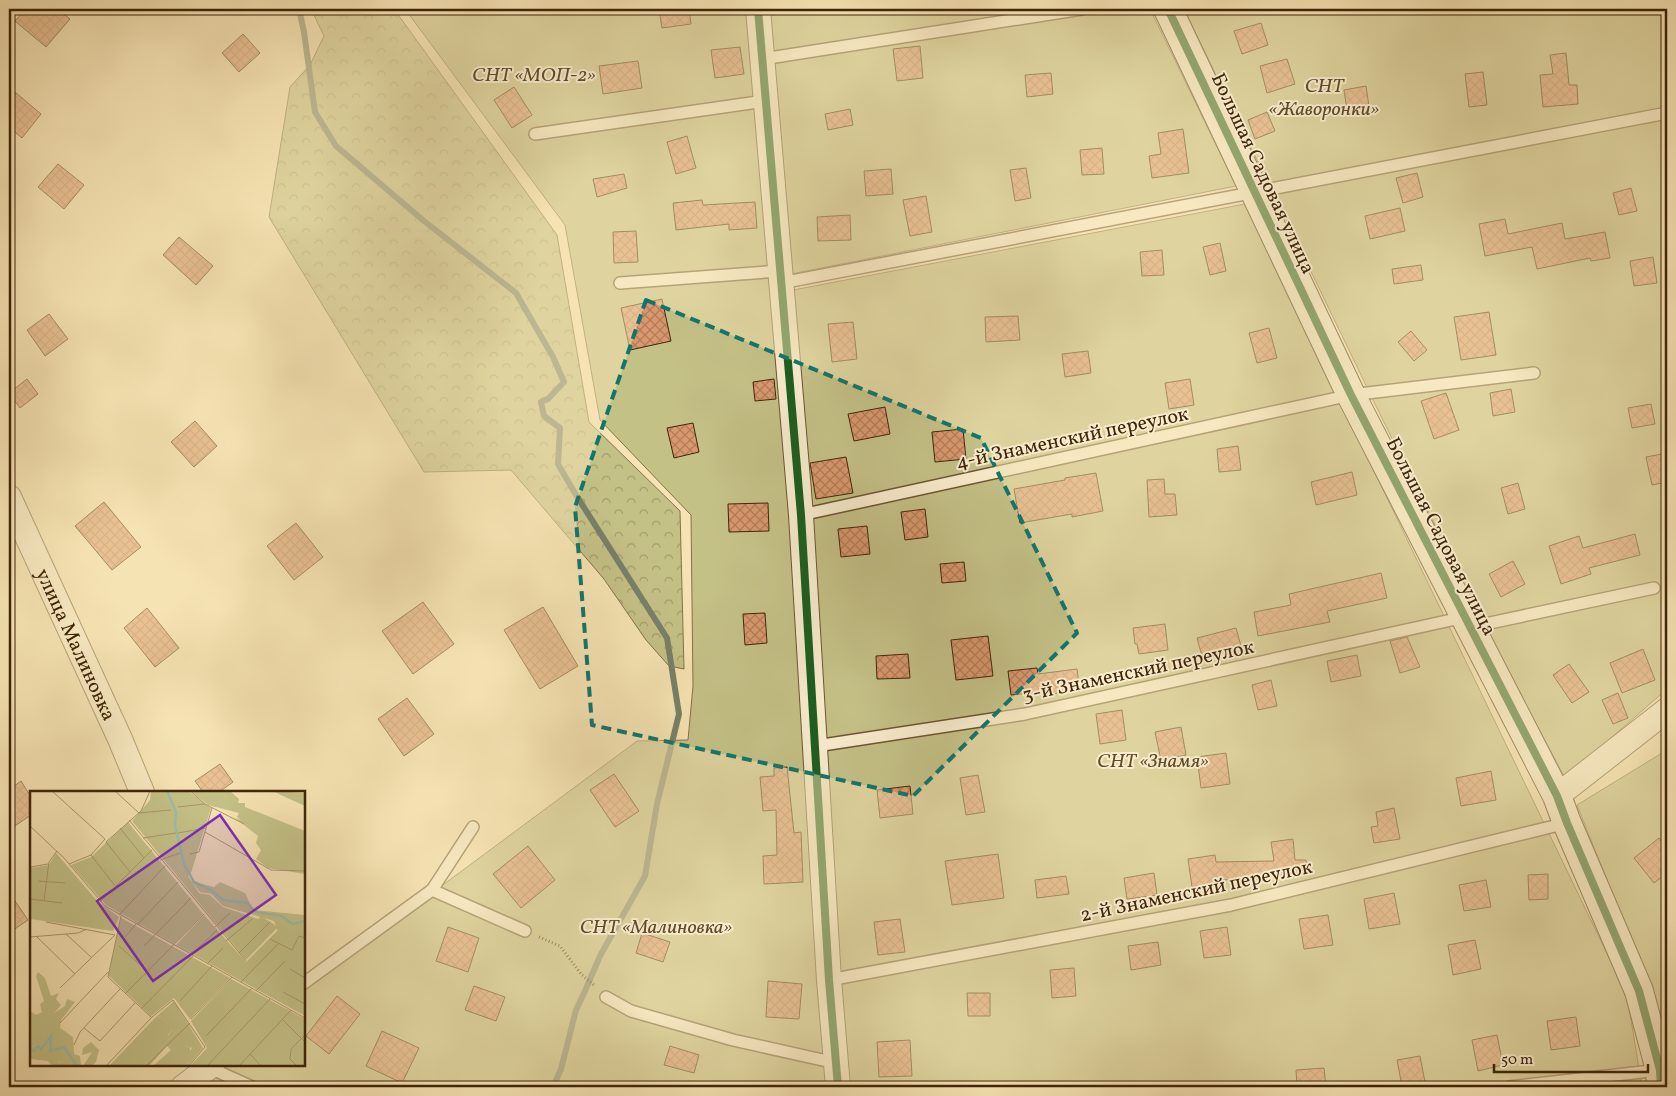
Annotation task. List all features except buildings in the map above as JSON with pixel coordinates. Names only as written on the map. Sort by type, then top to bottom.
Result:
[{"type":"street","points":[[758,9],[801,516],[829,980],[838,1087]]},
{"type":"street","name":"Большая Садовая улица","points":[[1168,9],[1351,395],[1557,796],[1639,991],[1660,1079]]},
{"type":"street","name":"улица Малиновка","points":[[9,497],[120,739],[142,791]]},
{"type":"street","points":[[1557,796],[1667,710]]},
{"type":"street","points":[[183,1087],[211,1066]]},
{"type":"lane","points":[[762,59],[1082,9]]},
{"type":"lane","points":[[536,134],[765,101]]},
{"type":"lane","points":[[620,283],[781,277],[1255,192],[1667,115]]},
{"type":"lane","name":"4-й Знаменский переулок","points":[[801,516],[1351,395],[1534,373]]},
{"type":"lane","name":"3-й Знаменский переулок","points":[[816,746],[1025,714],[1468,622],[1654,588]]},
{"type":"lane","name":"2-й Знаменский переулок","points":[[829,980],[1231,905],[1567,823]]},
{"type":"lane","points":[[305,982],[432,890],[472,827]]},
{"type":"lane","points":[[432,890],[525,931]]},
{"type":"lane","points":[[606,997],[631,1011],[733,1040],[836,1063]]},
{"type":"lane","points":[[211,1066],[252,1087]]},
{"type":"lane","points":[[1509,1087],[1660,1079]]},
{"type":"path","points":[[525,931],[560,946],[581,974]]},
{"type":"highlighted area","points":[[646,300],[981,438],[1077,633],[913,796],[592,725],[575,507]]},
{"type":"green space","points":[[311,9],[394,9],[557,235],[589,422],[680,511],[684,669],[669,666],[646,640],[604,579],[511,470],[424,472],[269,217],[290,87],[310,65],[324,36]]},
{"type":"green space","name":"СНТ «Малиновка»","points":[[405,9],[750,9],[780,363],[827,1087],[199,1087],[223,1066],[305,1066],[305,987],[637,741],[688,740],[693,686],[691,515],[600,420],[565,225]]},
{"type":"green space","name":"СНТ «Жаворонки»","points":[[766,9],[1150,9],[1236,186],[791,274]]},
{"type":"green space","points":[[1184,9],[1667,9],[1667,689],[1565,778],[1494,644],[1376,406]]},
{"type":"green space","name":"СНТ «Знамя»","points":[[1245,204],[1627,995],[1642,1087],[848,1087],[793,290]]},
{"type":"green space","points":[[1667,750],[1667,1052],[1660,1013],[1577,805]]},
{"type":"waterway","points":[[299,9],[315,112],[336,146],[424,221],[516,293],[553,357],[564,382],[548,399],[541,402],[544,416],[560,428],[558,464],[667,638],[679,714],[657,804],[645,876],[600,956],[576,1010],[561,1069],[553,1087]]},
{"type":"cycle path","points":[[758,9],[801,515],[829,980],[838,1087]]},
{"type":"cycle path","points":[[1168,9],[1351,395],[1557,796],[1639,991],[1660,1070],[1661,1087]]},
{"type":"park label","name":"СНТ «МОП-2»","points":[[534,74]]}]
